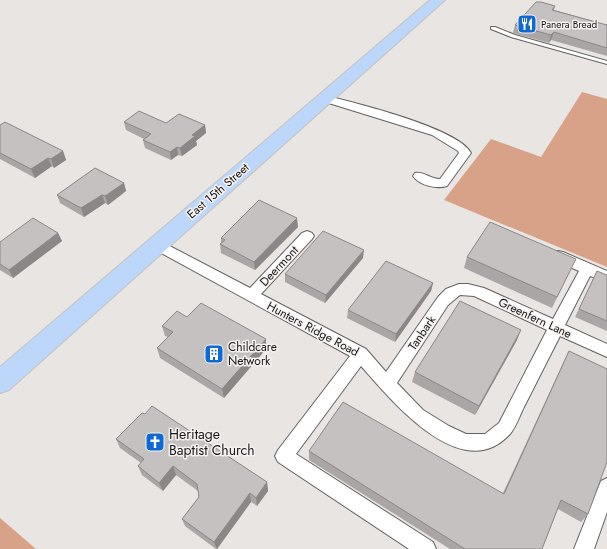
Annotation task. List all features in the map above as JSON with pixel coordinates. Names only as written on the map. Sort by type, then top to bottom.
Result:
[{"type":"main road","name":"East 15th Street","points":[[0,382],[323,98],[438,0]]},
{"type":"street","points":[[323,98],[436,133],[463,149],[465,153],[443,183],[433,182],[419,176]]},
{"type":"street","name":"Deermont","points":[[251,296],[307,236]]},
{"type":"street","name":"Hunters Ridge Road","points":[[157,245],[361,354],[417,415],[442,432],[464,442],[472,443],[489,441],[505,428],[587,268]]},
{"type":"street","points":[[544,250],[607,277]]},
{"type":"street","name":"Greenfern Lane","points":[[462,288],[479,292],[607,351]]},
{"type":"street","name":"Tanbark","points":[[387,384],[444,302],[454,290],[462,288]]},
{"type":"street","points":[[361,354],[284,456],[426,549]]},
{"type":"street","points":[[584,549],[607,487]]},
{"type":"lane","points":[[494,28],[520,38],[607,63]]},
{"type":"shaded area","points":[[582,92],[607,99],[607,267],[444,200],[491,139],[541,157]]},
{"type":"shaded area","points":[[0,518],[36,549],[0,549]]},
{"type":"building","points":[[536,2],[555,6],[552,10],[607,25],[607,48],[554,32],[551,35],[515,25]]},
{"type":"building","points":[[139,111],[166,123],[179,114],[205,125],[192,135],[195,136],[180,148],[177,147],[170,152],[143,140],[151,134],[124,122]]},
{"type":"building","points":[[5,122],[63,151],[51,159],[48,158],[31,169],[0,153],[0,125]]},
{"type":"building","points":[[95,168],[124,183],[105,196],[102,195],[81,208],[57,195]]},
{"type":"building","points":[[259,200],[297,218],[254,262],[220,244],[225,240],[221,238]]},
{"type":"building","points":[[33,218],[58,233],[9,270],[0,264],[0,242]]},
{"type":"building","points":[[490,222],[576,259],[557,297],[467,257]]},
{"type":"building","points":[[323,231],[364,250],[326,295],[285,274]]},
{"type":"building","points":[[386,261],[433,283],[396,334],[348,310]]},
{"type":"building","points":[[597,271],[607,275],[607,321],[579,309]]},
{"type":"building","points":[[460,301],[521,330],[479,406],[415,372]]},
{"type":"building","name":"Childcare Network","points":[[201,303],[266,339],[222,389],[157,348],[173,332],[162,326],[177,311],[187,317]]},
{"type":"building","points":[[569,351],[607,369],[607,462],[588,514],[561,500],[542,549],[465,549],[309,451],[343,402],[504,494]]},
{"type":"building","points":[[152,406],[267,482],[256,498],[250,493],[214,542],[182,519],[199,497],[197,484],[173,466],[159,483],[138,466],[144,459],[116,439],[142,413],[145,414]]},
{"type":"place","name":"Panera Bread","points":[[527,24]]},
{"type":"place","name":"Childcare Network","points":[[214,354]]},
{"type":"place","name":"Heritage Baptist Church","points":[[155,442]]}]
